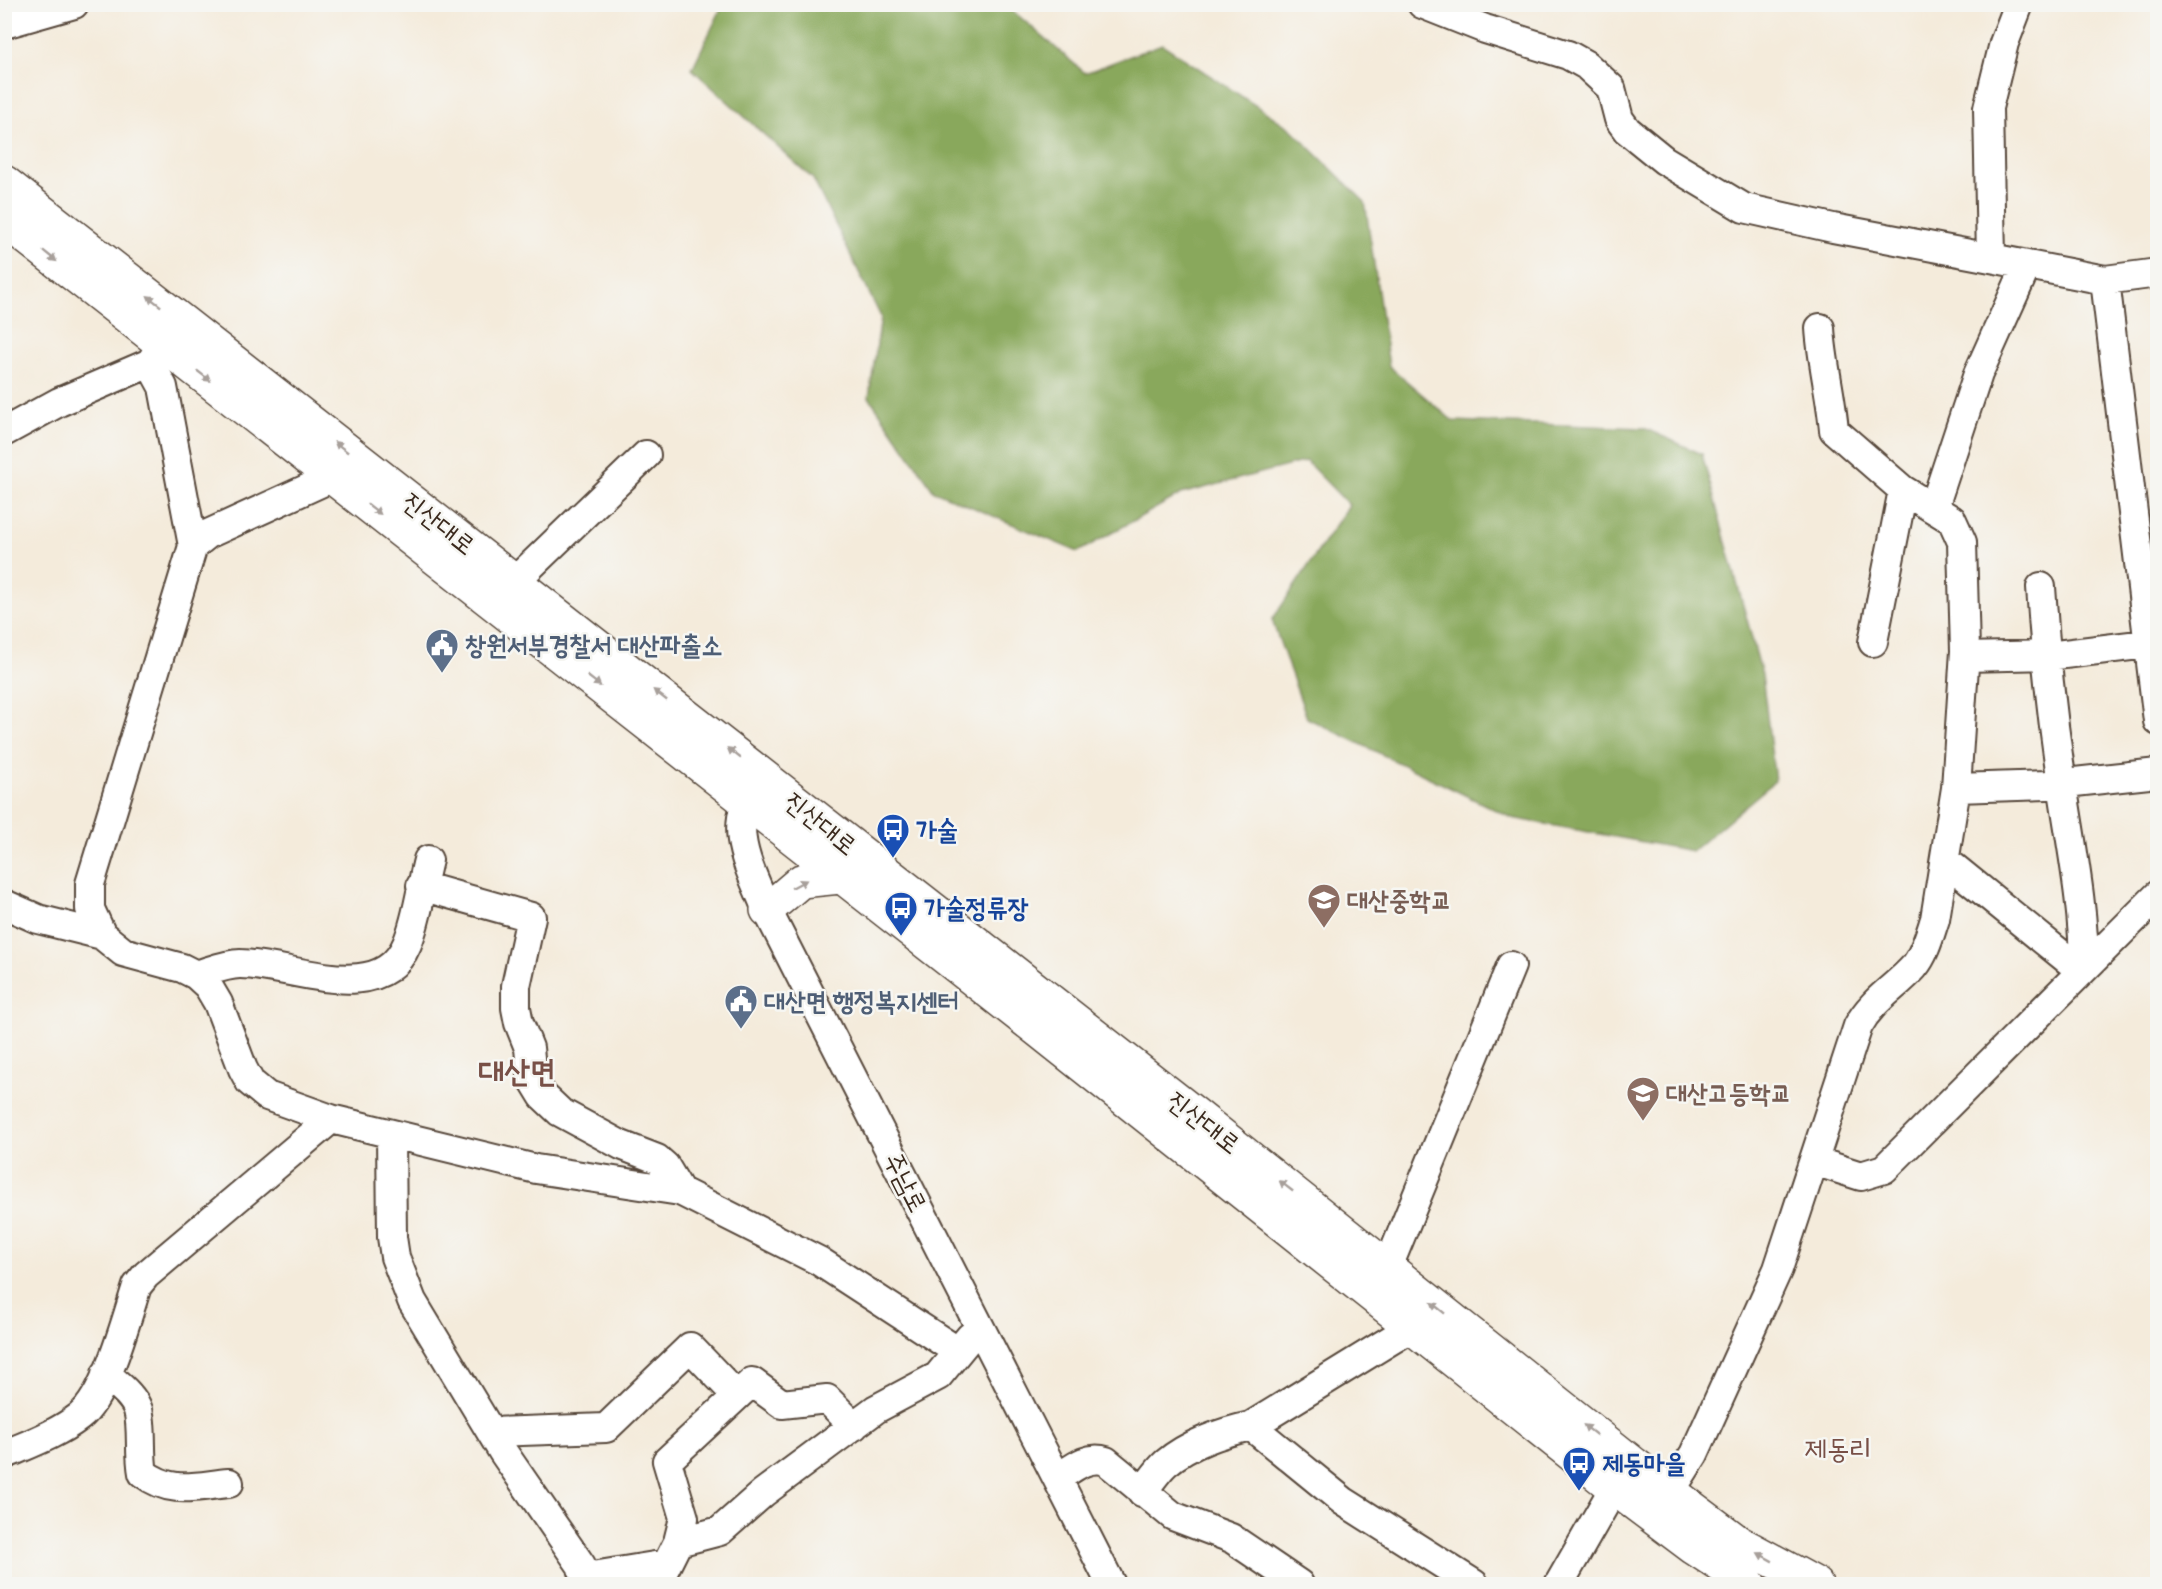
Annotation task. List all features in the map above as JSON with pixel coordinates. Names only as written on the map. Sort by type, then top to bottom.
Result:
[{"type":"main road","name":"진산대로","points":[[6,186],[165,343],[333,477],[506,593]]},
{"type":"main road","name":"진산대로","points":[[4,220],[165,343],[506,593],[1624,1476]]},
{"type":"main road","name":"진산대로","points":[[755,788],[840,877],[1048,1038],[1378,1280],[1412,1327],[1663,1505],[1749,1584]]},
{"type":"main road","points":[[767,910],[801,881],[840,877]]},
{"type":"main road","name":"진산대로","points":[[1663,1505],[1816,1584]]},
{"type":"street","points":[[4,24],[74,4]]},
{"type":"street","points":[[1422,4],[1485,28],[1568,55],[1586,65],[1611,88],[1619,118],[1627,129],[1664,160],[1744,208],[1833,228],[2105,280],[2157,273]]},
{"type":"street","points":[[1991,258],[1988,108],[2004,43],[2019,4]]},
{"type":"street","points":[[1934,507],[1978,374],[2027,265]]},
{"type":"street","points":[[2105,280],[2157,721]]},
{"type":"street","points":[[1663,1505],[1694,1455],[1778,1269],[1858,1026],[1866,1010],[1915,966],[1921,955],[1935,919],[1956,788],[1965,657],[1962,542],[1952,520],[1903,490],[1834,430],[1830,390],[1822,361],[1820,328]]},
{"type":"street","points":[[4,432],[165,343]]},
{"type":"street","points":[[102,935],[90,909],[90,884],[193,546],[163,387],[165,343]]},
{"type":"street","points":[[506,593],[646,455]]},
{"type":"street","points":[[193,546],[208,534],[333,477]]},
{"type":"street","points":[[1873,642],[1903,490]]},
{"type":"street","points":[[2041,587],[2045,655],[2084,923],[2084,969]]},
{"type":"street","points":[[1965,657],[2045,655],[2147,644]]},
{"type":"street","points":[[1956,788],[2062,783],[2157,773]]},
{"type":"street","name":"주남로","points":[[755,788],[740,822],[741,840],[767,910],[1111,1584]]},
{"type":"street","points":[[1946,861],[2068,960],[2084,969]]},
{"type":"street","points":[[196,975],[239,964],[351,979],[371,978],[388,970],[407,944],[424,873],[531,917],[516,986],[516,1008],[529,1048],[532,1078],[543,1096],[560,1112],[621,1145],[657,1159],[665,1166],[680,1191]]},
{"type":"street","points":[[1814,1161],[1861,1176],[1884,1169],[2157,895]]},
{"type":"street","points":[[4,904],[38,919],[102,935],[123,952],[182,968],[196,975],[208,986],[218,1003],[250,1082],[267,1096],[331,1119],[536,1169],[680,1191],[819,1261],[957,1352]]},
{"type":"street","points":[[1378,1280],[1511,966]]},
{"type":"street","points":[[4,1455],[65,1427],[81,1416],[97,1399],[137,1286],[146,1275],[331,1119]]},
{"type":"street","points":[[391,1134],[392,1237],[395,1257],[412,1301],[490,1432],[581,1565],[587,1581],[668,1564],[720,1531],[764,1492],[876,1409],[938,1376],[979,1326]]},
{"type":"street","points":[[1142,1492],[1166,1463],[1190,1448],[1230,1430],[1251,1426],[1412,1327]]},
{"type":"street","points":[[490,1432],[606,1428],[690,1347],[737,1396]]},
{"type":"street","points":[[106,1374],[130,1396],[138,1410],[140,1458],[143,1473],[158,1484],[174,1489],[229,1483]]},
{"type":"street","points":[[668,1564],[684,1518],[667,1461],[752,1382],[782,1404],[827,1399],[854,1426]]},
{"type":"street","points":[[1251,1426],[1343,1502],[1474,1584]]},
{"type":"street","points":[[1058,1478],[1083,1461],[1097,1458],[1106,1461],[1173,1516],[1231,1538],[1299,1584]]},
{"type":"street","points":[[1559,1584],[1624,1476]]},
{"type":"green space","points":[[723,5],[1006,5],[1085,73],[1162,44],[1290,128],[1365,202],[1389,366],[1453,421],[1644,428],[1702,454],[1762,675],[1775,781],[1692,851],[1512,818],[1307,718],[1272,620],[1349,505],[1306,461],[1181,494],[1078,552],[934,491],[869,397],[881,317],[813,179],[692,69]]},
{"type":"place","name":"창원서부경찰서 대산파출소","points":[[442,674]]},
{"type":"place","name":"가술","points":[[893,859]]},
{"type":"place","name":"대산중학교","points":[[1324,929]]},
{"type":"place","name":"가술정류장","points":[[901,937]]},
{"type":"place","name":"대산면 행정복지센터","points":[[741,1030]]},
{"type":"place","name":"대산고등학교","points":[[1643,1122]]},
{"type":"place","name":"제동마을","points":[[1579,1492]]},
{"type":"district","name":"대산면","points":[[517,1071]]},
{"type":"district","name":"제동리","points":[[1838,1448]]}]
